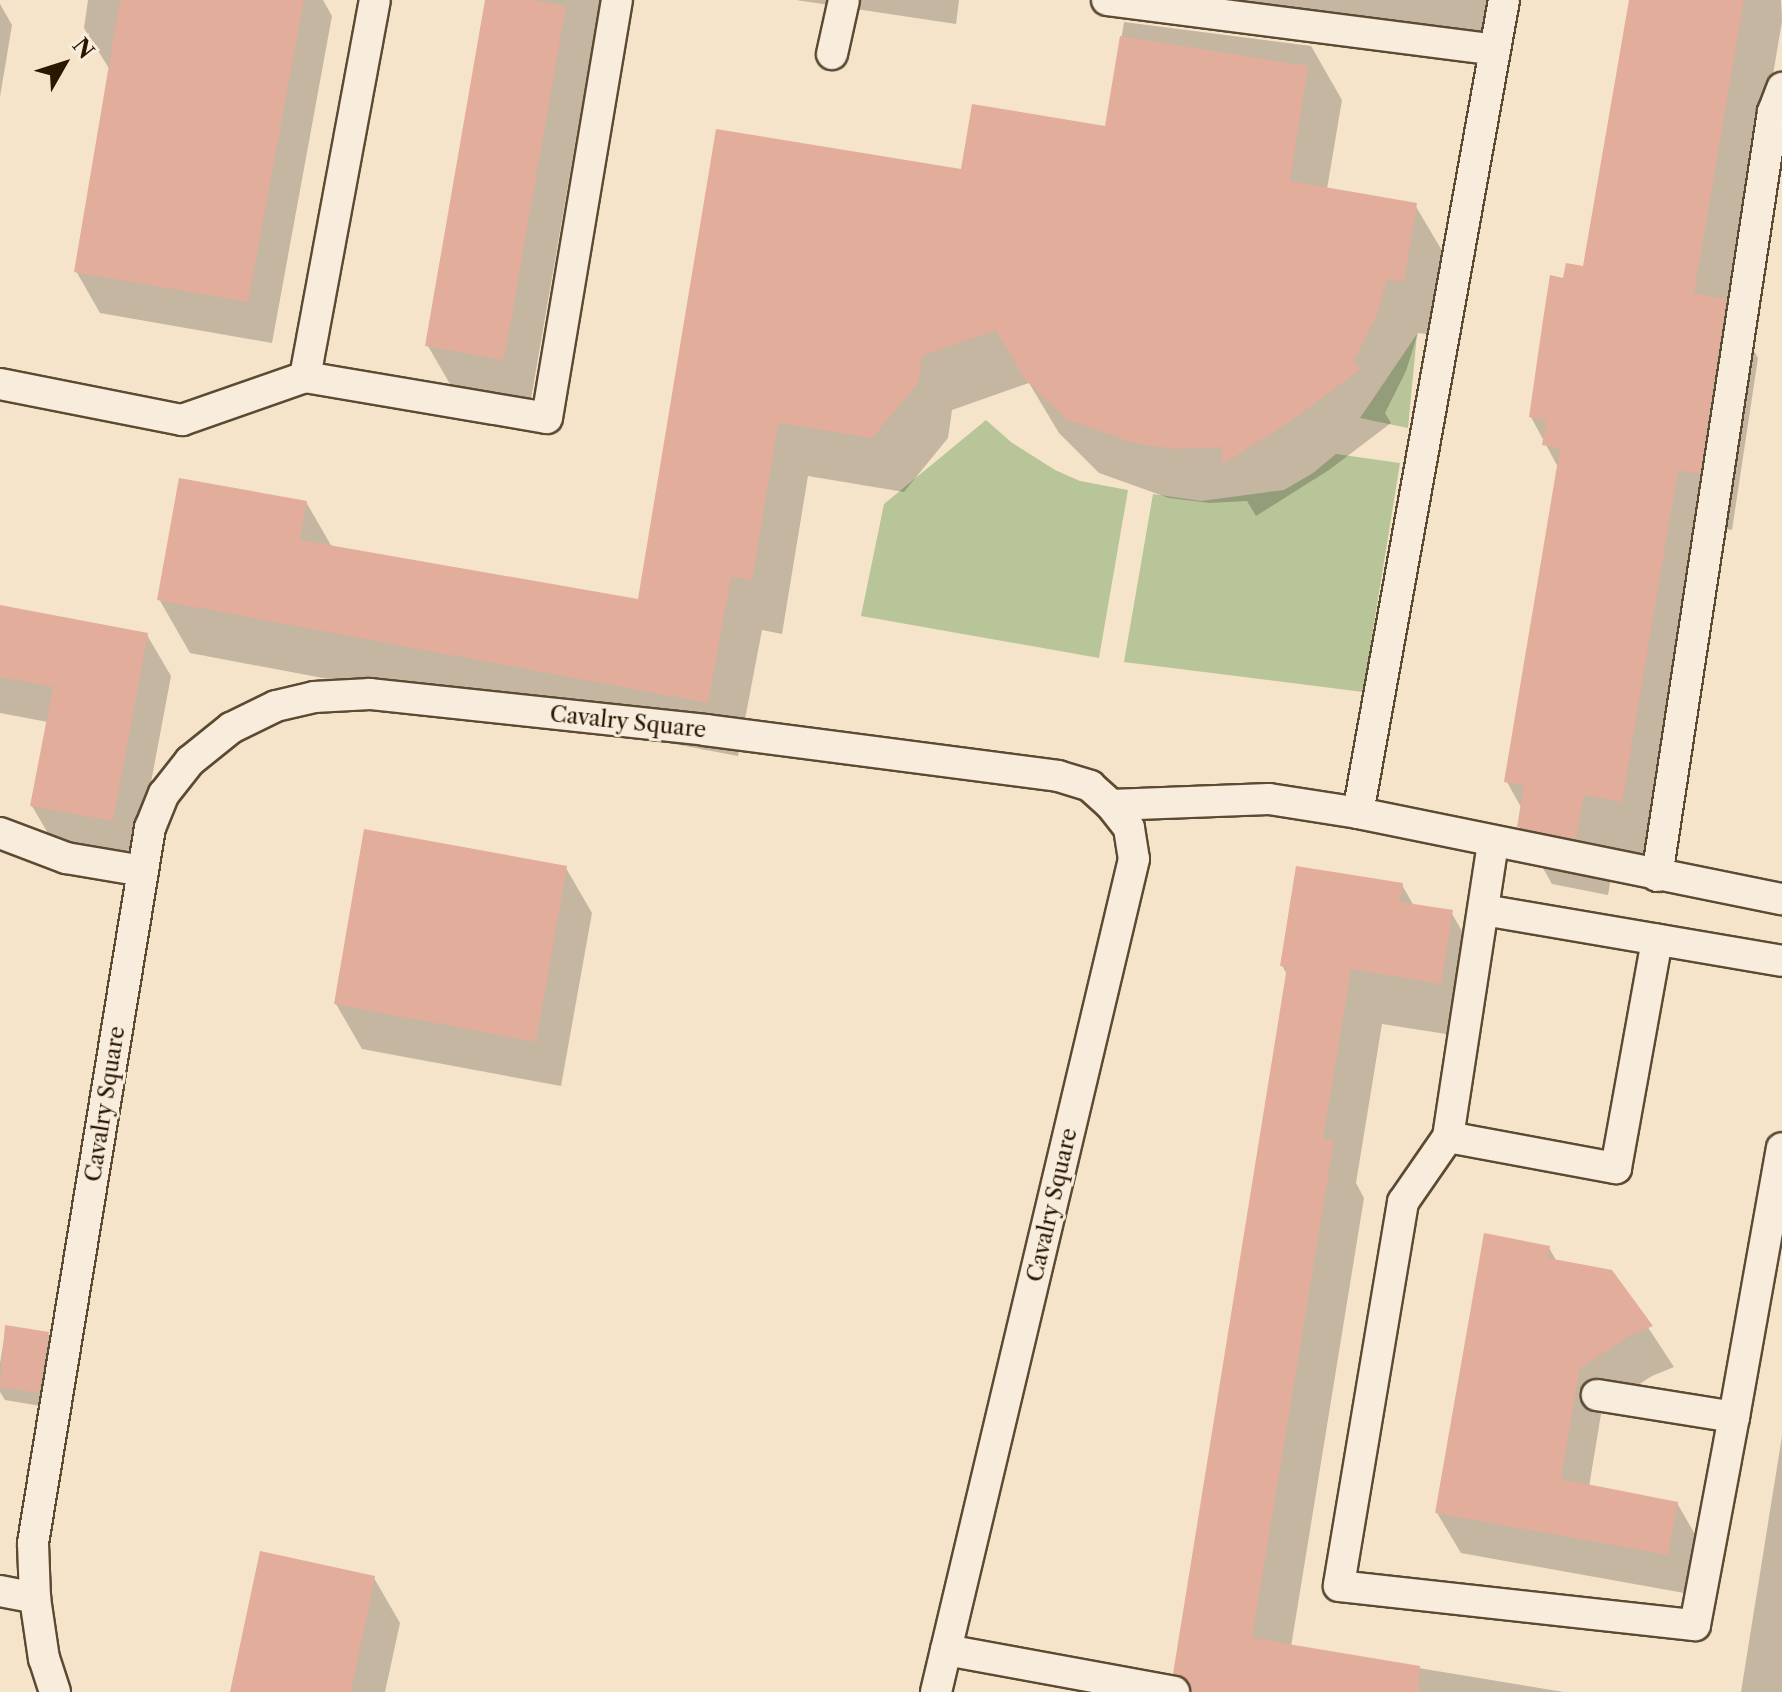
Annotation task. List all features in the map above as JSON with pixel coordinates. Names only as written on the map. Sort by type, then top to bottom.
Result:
[{"type":"lane","points":[[305,377],[375,0]]},
{"type":"lane","points":[[0,384],[182,420],[305,377],[547,418],[617,0]]},
{"type":"lane","points":[[832,54],[844,0]]},
{"type":"lane","points":[[1107,0],[1495,50]]},
{"type":"lane","points":[[1358,813],[1504,0]]},
{"type":"lane","points":[[1657,876],[1773,112],[1782,88]]},
{"type":"lane","name":"Cavalry Square","points":[[55,1692],[44,1659],[35,1598],[33,1543],[150,828],[164,794],[190,761],[231,728],[276,706],[314,697],[386,695],[705,730],[1058,776],[1090,786],[1111,805],[1129,828],[1134,859],[936,1692]]},
{"type":"lane","points":[[1111,805],[1269,799],[1358,813],[1493,843],[1782,899]]},
{"type":"lane","points":[[0,833],[66,858],[143,871]]},
{"type":"lane","points":[[1493,843],[1448,1137],[1403,1202],[1339,1586],[1695,1625],[1782,1148]]},
{"type":"lane","points":[[1484,910],[1782,961]]},
{"type":"lane","points":[[1448,1137],[1616,1168],[1657,940]]},
{"type":"lane","points":[[1597,1395],[1734,1417]]},
{"type":"lane","points":[[0,1591],[35,1598]]},
{"type":"lane","points":[[946,1650],[1174,1692]]},
{"type":"green space","points":[[1417,334],[1408,428],[1360,418]]},
{"type":"green space","points":[[986,420],[1011,442],[1055,470],[1080,481],[1128,490],[1099,658],[861,616],[884,504]]},
{"type":"green space","points":[[1336,454],[1400,463],[1363,692],[1124,662],[1153,494],[1201,501],[1284,490],[1313,473]]},
{"type":"building","points":[[120,0],[304,0],[248,302],[74,272]]},
{"type":"building","points":[[485,0],[534,0],[566,6],[504,360],[425,346]]},
{"type":"building","points":[[1629,0],[1744,0],[1694,293],[1726,299],[1700,474],[1678,470],[1622,802],[1584,795],[1576,839],[1517,827],[1524,785],[1504,782],[1560,448],[1542,445],[1546,420],[1529,417],[1550,275],[1563,278],[1566,263],[1583,266]]},
{"type":"building","points":[[1120,36],[1308,66],[1290,181],[1417,203],[1404,282],[1387,279],[1376,317],[1353,362],[1362,368],[1298,416],[1223,464],[1222,447],[1178,449],[1137,444],[1066,419],[1025,379],[996,330],[922,356],[918,383],[872,438],[778,423],[752,580],[731,577],[708,703],[157,600],[179,478],[307,501],[300,540],[638,599],[716,129],[961,169],[972,104],[1105,126]]},
{"type":"building","points":[[0,605],[148,633],[113,821],[30,806],[53,687],[0,677]]},
{"type":"building","points":[[364,829],[567,866],[536,1042],[334,1004]]},
{"type":"building","points":[[1296,866],[1403,883],[1400,902],[1453,910],[1441,984],[1351,969],[1323,1139],[1334,1141],[1252,1638],[1420,1666],[1418,1692],[1196,1692],[1191,1691],[1185,1678],[1173,1674],[1287,967],[1280,966]]},
{"type":"building","points":[[1484,1233],[1550,1246],[1548,1258],[1612,1270],[1653,1326],[1629,1336],[1580,1368],[1561,1479],[1678,1502],[1668,1555],[1435,1513]]},
{"type":"building","points":[[5,1325],[49,1332],[39,1393],[0,1387]]},
{"type":"building","points":[[260,1551],[375,1576],[351,1692],[230,1692]]}]
